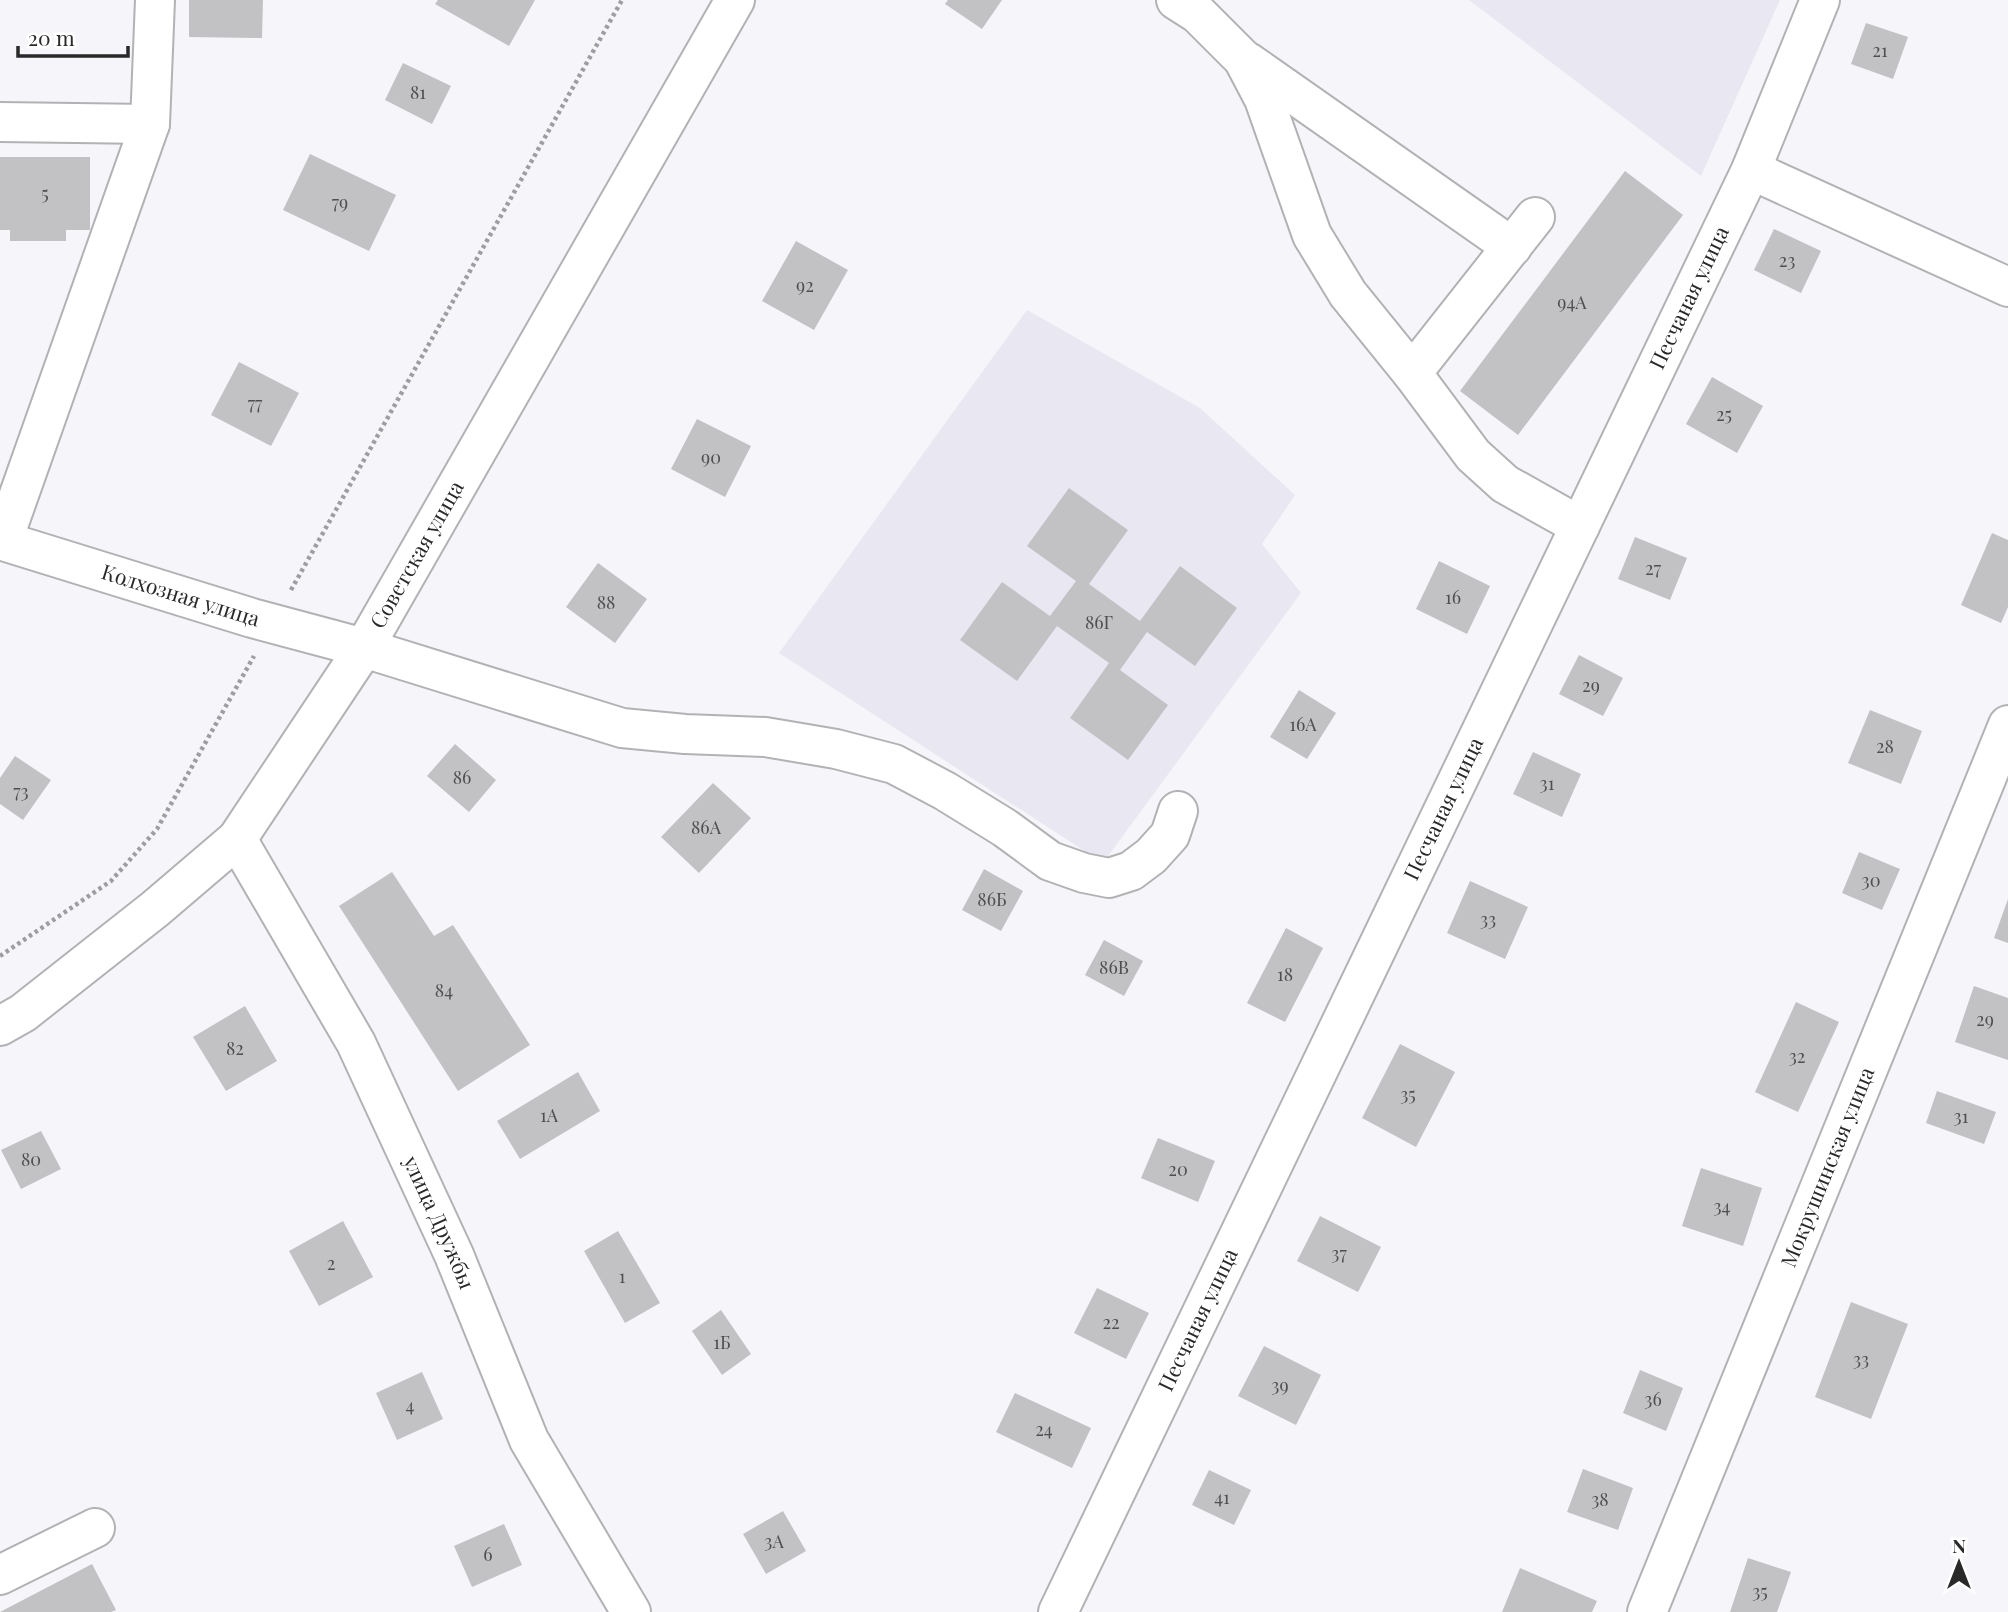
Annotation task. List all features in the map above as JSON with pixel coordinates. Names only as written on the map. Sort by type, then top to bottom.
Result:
[{"type":"street","points":[[1,540],[150,124],[155,0]]},
{"type":"street","name":"Советская улица","points":[[0,1026],[23,1013],[155,909],[237,839],[364,649],[735,0]]},
{"type":"street","points":[[1176,0],[1198,14],[1243,59],[1512,247]]},
{"type":"street","name":"Песчаная улица","points":[[1058,1612],[1751,170],[1820,0]]},
{"type":"street","points":[[1243,59],[1264,99],[1312,235],[1348,294],[1412,373],[1473,455],[1497,477],[1525,496],[1580,526]]},
{"type":"street","points":[[0,122],[150,124]]},
{"type":"street","points":[[1751,170],[2008,287]]},
{"type":"street","points":[[1412,373],[1535,217]]},
{"type":"street","name":"Колхозная улица","points":[[1,540],[622,728],[765,737],[836,749],[894,764],[946,791],[1005,828],[1049,861],[1084,873],[1109,878],[1131,871],[1151,856],[1170,835],[1178,811]]},
{"type":"street","name":"Мокрушинская улица","points":[[1647,1612],[2008,725]]},
{"type":"street","name":"улица Дружбы","points":[[237,839],[356,1043],[454,1255],[529,1440],[631,1612]]},
{"type":"street","points":[[0,1576],[95,1528]]},
{"type":"path","points":[[0,956],[111,881],[157,829],[622,0]]},
{"type":"shaded area","points":[[1469,0],[1780,0],[1701,176]]},
{"type":"shaded area","points":[[1027,310],[1200,408],[1295,495],[1262,544],[1301,593],[1103,863],[779,653]]},
{"type":"building","points":[[189,0],[263,0],[262,38],[189,37]]},
{"type":"building","points":[[438,0],[535,0],[509,46],[435,4]]},
{"type":"building","points":[[948,0],[1002,0],[982,29],[945,4]]},
{"type":"building","points":[[1866,23],[1908,37],[1893,79],[1851,64]]},
{"type":"building","points":[[403,63],[451,86],[432,124],[385,100]]},
{"type":"building","points":[[310,154],[396,195],[369,251],[283,210]]},
{"type":"building","points":[[0,157],[90,157],[90,230],[66,230],[66,241],[10,241],[10,230],[0,230]]},
{"type":"building","points":[[1625,171],[1683,215],[1518,435],[1460,391]]},
{"type":"building","points":[[1774,229],[1821,251],[1801,293],[1754,270]]},
{"type":"building","points":[[796,241],[848,270],[814,330],[762,301]]},
{"type":"building","points":[[239,362],[299,393],[271,446],[211,415]]},
{"type":"building","points":[[1712,377],[1763,406],[1737,453],[1686,424]]},
{"type":"building","points":[[697,419],[751,446],[725,497],[671,469]]},
{"type":"building","points":[[1069,488],[1128,530],[1089,584],[1140,621],[1180,566],[1237,608],[1195,666],[1147,632],[1120,670],[1168,705],[1128,760],[1070,718],[1109,663],[1057,626],[1017,681],[960,640],[1002,582],[1050,616],[1076,581],[1027,546]]},
{"type":"building","points":[[1992,533],[2008,540],[2008,607],[2001,623],[1961,605]]},
{"type":"building","points":[[1635,537],[1687,558],[1670,600],[1618,579]]},
{"type":"building","points":[[1439,561],[1490,586],[1467,634],[1416,609]]},
{"type":"building","points":[[598,563],[647,599],[615,643],[566,607]]},
{"type":"building","points":[[1579,655],[1623,678],[1603,716],[1559,694]]},
{"type":"building","points":[[1299,690],[1336,713],[1307,759],[1270,737]]},
{"type":"building","points":[[1870,710],[1922,731],[1901,784],[1848,763]]},
{"type":"building","points":[[455,744],[496,780],[469,812],[427,776]]},
{"type":"building","points":[[1533,752],[1581,774],[1562,817],[1513,794]]},
{"type":"building","points":[[15,756],[51,780],[23,820],[0,804],[0,778]]},
{"type":"building","points":[[713,783],[751,818],[699,873],[661,837]]},
{"type":"building","points":[[1859,852],[1900,869],[1882,910],[1842,893]]},
{"type":"building","points":[[984,869],[1023,891],[1001,931],[962,910]]},
{"type":"building","points":[[392,872],[434,936],[453,925],[530,1045],[458,1091],[339,906]]},
{"type":"building","points":[[1470,881],[1528,907],[1505,959],[1447,933]]},
{"type":"building","points":[[2008,899],[2008,943],[1994,938]]},
{"type":"building","points":[[1286,928],[1323,948],[1285,1022],[1247,1003]]},
{"type":"building","points":[[1104,940],[1143,961],[1124,996],[1085,975]]},
{"type":"building","points":[[1974,986],[2008,998],[2008,1060],[1955,1042]]},
{"type":"building","points":[[1796,1002],[1839,1022],[1798,1112],[1755,1092]]},
{"type":"building","points":[[245,1006],[277,1061],[226,1091],[193,1037]]},
{"type":"building","points":[[1400,1044],[1455,1072],[1416,1147],[1362,1118]]},
{"type":"building","points":[[578,1072],[600,1111],[520,1159],[497,1121]]},
{"type":"building","points":[[1937,1091],[1996,1112],[1984,1144],[1926,1123]]},
{"type":"building","points":[[41,1131],[61,1169],[21,1189],[1,1150]]},
{"type":"building","points":[[1158,1138],[1215,1161],[1198,1202],[1141,1178]]},
{"type":"building","points":[[1701,1168],[1762,1188],[1743,1246],[1682,1226]]},
{"type":"building","points":[[1320,1216],[1381,1247],[1358,1292],[1297,1261]]},
{"type":"building","points":[[343,1221],[373,1277],[319,1306],[289,1251]]},
{"type":"building","points":[[618,1231],[660,1303],[625,1323],[584,1251]]},
{"type":"building","points":[[1097,1288],[1149,1313],[1126,1359],[1074,1333]]},
{"type":"building","points":[[1851,1302],[1908,1324],[1871,1419],[1815,1397]]},
{"type":"building","points":[[721,1310],[751,1354],[722,1375],[692,1331]]},
{"type":"building","points":[[1264,1346],[1321,1375],[1296,1425],[1238,1396]]},
{"type":"building","points":[[1640,1370],[1683,1388],[1666,1431],[1623,1413]]},
{"type":"building","points":[[422,1372],[443,1419],[397,1440],[376,1393]]},
{"type":"building","points":[[1015,1393],[1091,1428],[1072,1468],[996,1432]]},
{"type":"building","points":[[1583,1469],[1633,1488],[1618,1530],[1567,1512]]},
{"type":"building","points":[[1209,1470],[1251,1490],[1234,1525],[1192,1505]]},
{"type":"building","points":[[783,1511],[806,1551],[766,1574],[743,1534]]},
{"type":"building","points":[[504,1524],[522,1565],[472,1587],[454,1546]]},
{"type":"building","points":[[1748,1558],[1791,1572],[1777,1612],[1730,1612]]},
{"type":"building","points":[[92,1564],[116,1610],[0,1612]]},
{"type":"building","points":[[1520,1568],[1597,1601],[1592,1612],[1502,1612]]}]
